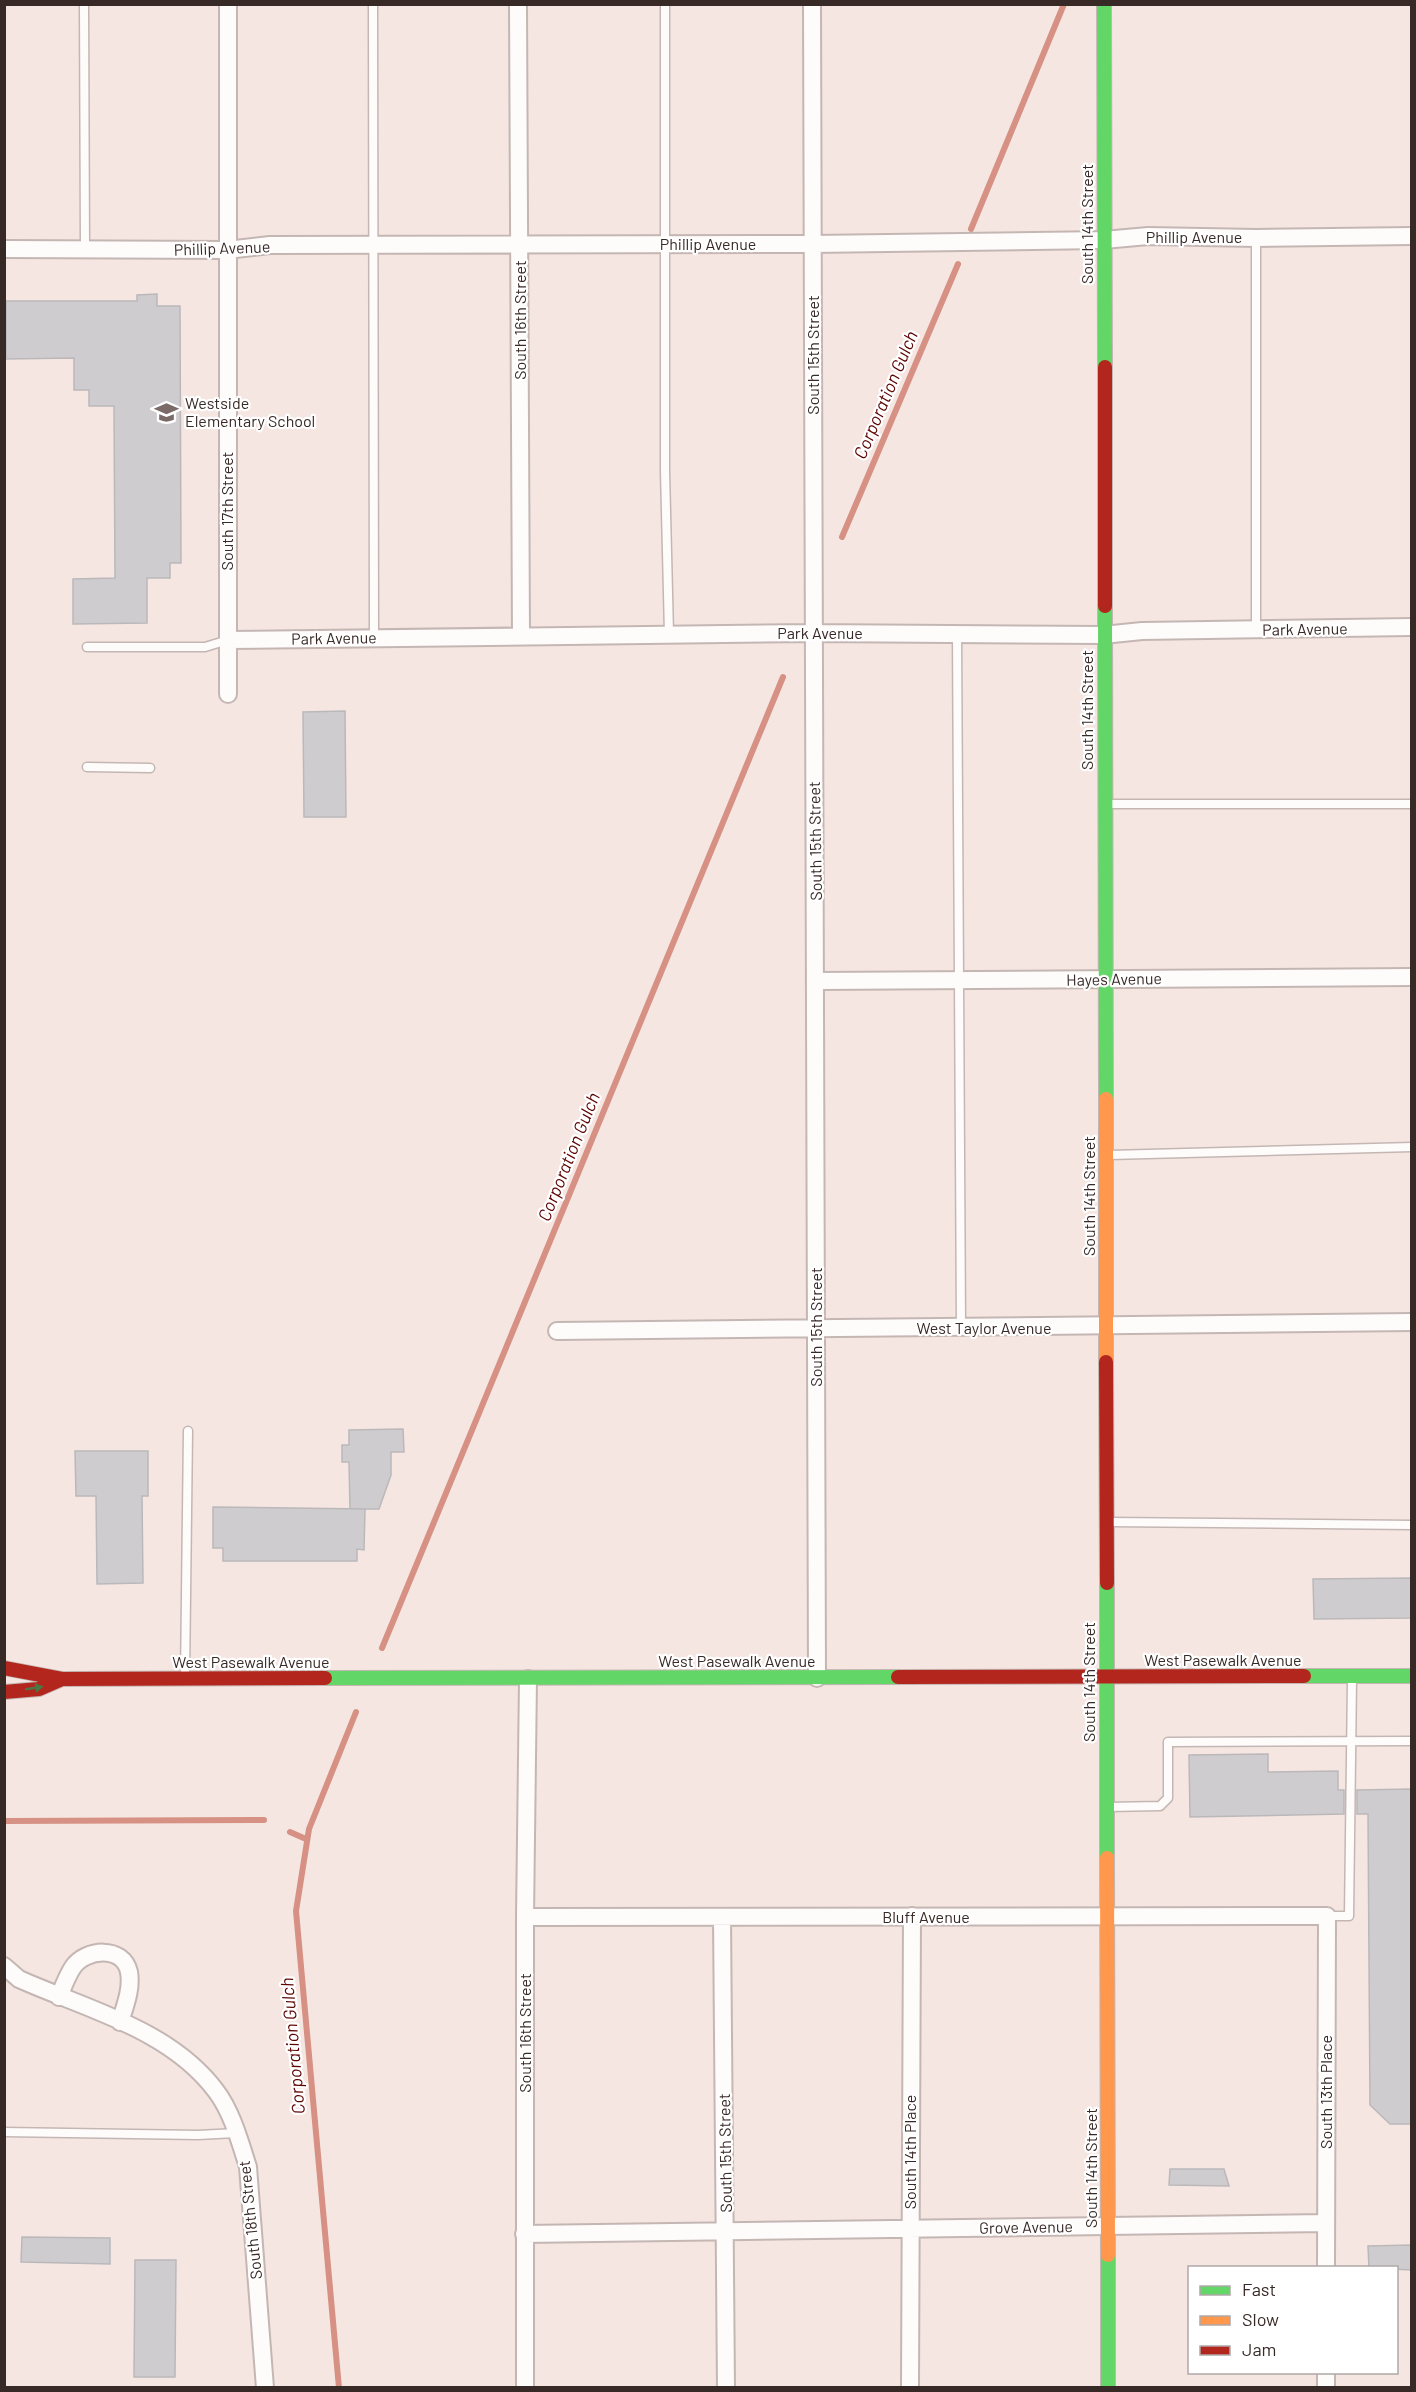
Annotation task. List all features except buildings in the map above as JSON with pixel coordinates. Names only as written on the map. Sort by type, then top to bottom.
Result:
[{"type":"street","name":"South 17th Street","points":[[228,4],[228,694]]},
{"type":"street","name":"South 16th Street","points":[[518,4],[521,635]]},
{"type":"street","name":"South 15th Street","points":[[812,4],[818,1678]]},
{"type":"street","name":"South 14th Street","points":[[1104,4],[1103,635],[1108,2388]]},
{"type":"street","name":"Phillip Avenue","points":[[4,249],[227,250],[270,245],[813,244],[1104,240],[1148,236],[1256,238],[1412,236]]},
{"type":"street","name":"Park Avenue","points":[[228,640],[813,633],[1103,635],[1142,631],[1412,627]]},
{"type":"street","name":"Hayes Avenue","points":[[816,981],[1412,977]]},
{"type":"street","name":"West Taylor Avenue","points":[[557,1331],[1412,1322]]},
{"type":"street","name":"West Pasewalk Avenue","points":[[4,1668],[62,1679],[1412,1676]]},
{"type":"street","name":"West Pasewalk Avenue","points":[[4,1692],[39,1689],[62,1679]]},
{"type":"street","name":"South 16th Street","points":[[525,2388],[525,1917],[528,1679]]},
{"type":"street","name":"South 14th Place","points":[[910,2388],[912,1916]]},
{"type":"street","name":"Bluff Avenue","points":[[525,1917],[1328,1916]]},
{"type":"street","name":"South 13th Place","points":[[1326,2266],[1328,1916]]},
{"type":"street","name":"South 15th Street","points":[[722,1918],[726,2388]]},
{"type":"street","points":[[58,1997],[73,1967],[84,1956],[98,1952],[112,1954],[124,1961],[129,1970],[128,1998],[120,2022]]},
{"type":"street","name":"South 18th Street","points":[[4,1966],[18,1978],[167,2045],[198,2070],[217,2092],[237,2133],[248,2167],[265,2388]]},
{"type":"street","name":"Grove Avenue","points":[[524,2234],[1326,2223]]},
{"type":"lane","points":[[84,4],[85,250]]},
{"type":"lane","points":[[373,4],[374,638]]},
{"type":"lane","points":[[665,4],[669,634]]},
{"type":"lane","points":[[1256,238],[1256,630]]},
{"type":"lane","points":[[957,634],[961,1328]]},
{"type":"lane","points":[[87,647],[205,647],[228,640]]},
{"type":"lane","points":[[87,767],[150,768]]},
{"type":"lane","points":[[1104,804],[1412,804]]},
{"type":"lane","points":[[1106,1156],[1412,1147]]},
{"type":"lane","points":[[185,1678],[188,1431]]},
{"type":"lane","points":[[1106,1522],[1412,1525]]},
{"type":"lane","points":[[1328,1916],[1349,1916],[1352,1676]]},
{"type":"lane","points":[[1106,1807],[1160,1806],[1168,1797],[1168,1742],[1412,1741]]},
{"type":"lane","points":[[4,2132],[198,2135],[237,2133]]},
{"type":"waterway","name":"Corporation Gulch","points":[[971,229],[1064,4]]},
{"type":"waterway","name":"Corporation Gulch","points":[[842,537],[958,264]]},
{"type":"waterway","name":"Corporation Gulch","points":[[382,1648],[783,677]]},
{"type":"waterway","name":"Corporation Gulch","points":[[339,2388],[296,1911],[309,1829],[356,1712]]},
{"type":"waterway","points":[[4,1821],[264,1820]]},
{"type":"waterway","points":[[290,1832],[306,1839]]},
{"type":"traffic: fast","points":[[1104,4],[1105,367]]},
{"type":"traffic: fast","points":[[1105,606],[1106,1099]]},
{"type":"traffic: fast","points":[[1107,1583],[1107,1858]]},
{"type":"traffic: fast","points":[[1304,1676],[1412,1676]]},
{"type":"traffic: fast","points":[[325,1678],[898,1677]]},
{"type":"traffic: fast","points":[[1108,2255],[1108,2388]]},
{"type":"traffic: slow","points":[[1106,1099],[1106,1362]]},
{"type":"traffic: slow","points":[[1107,1858],[1108,2255]]},
{"type":"traffic: jam","points":[[1105,367],[1105,606]]},
{"type":"traffic: jam","points":[[1106,1362],[1107,1583]]},
{"type":"traffic: jam","points":[[4,1668],[62,1679],[325,1678]]},
{"type":"traffic: jam","points":[[898,1677],[1304,1676]]},
{"type":"traffic: jam","points":[[4,1692],[39,1689],[62,1679]]},
{"type":"place","name":"Westside Elementary School","points":[[167,412]]}]
